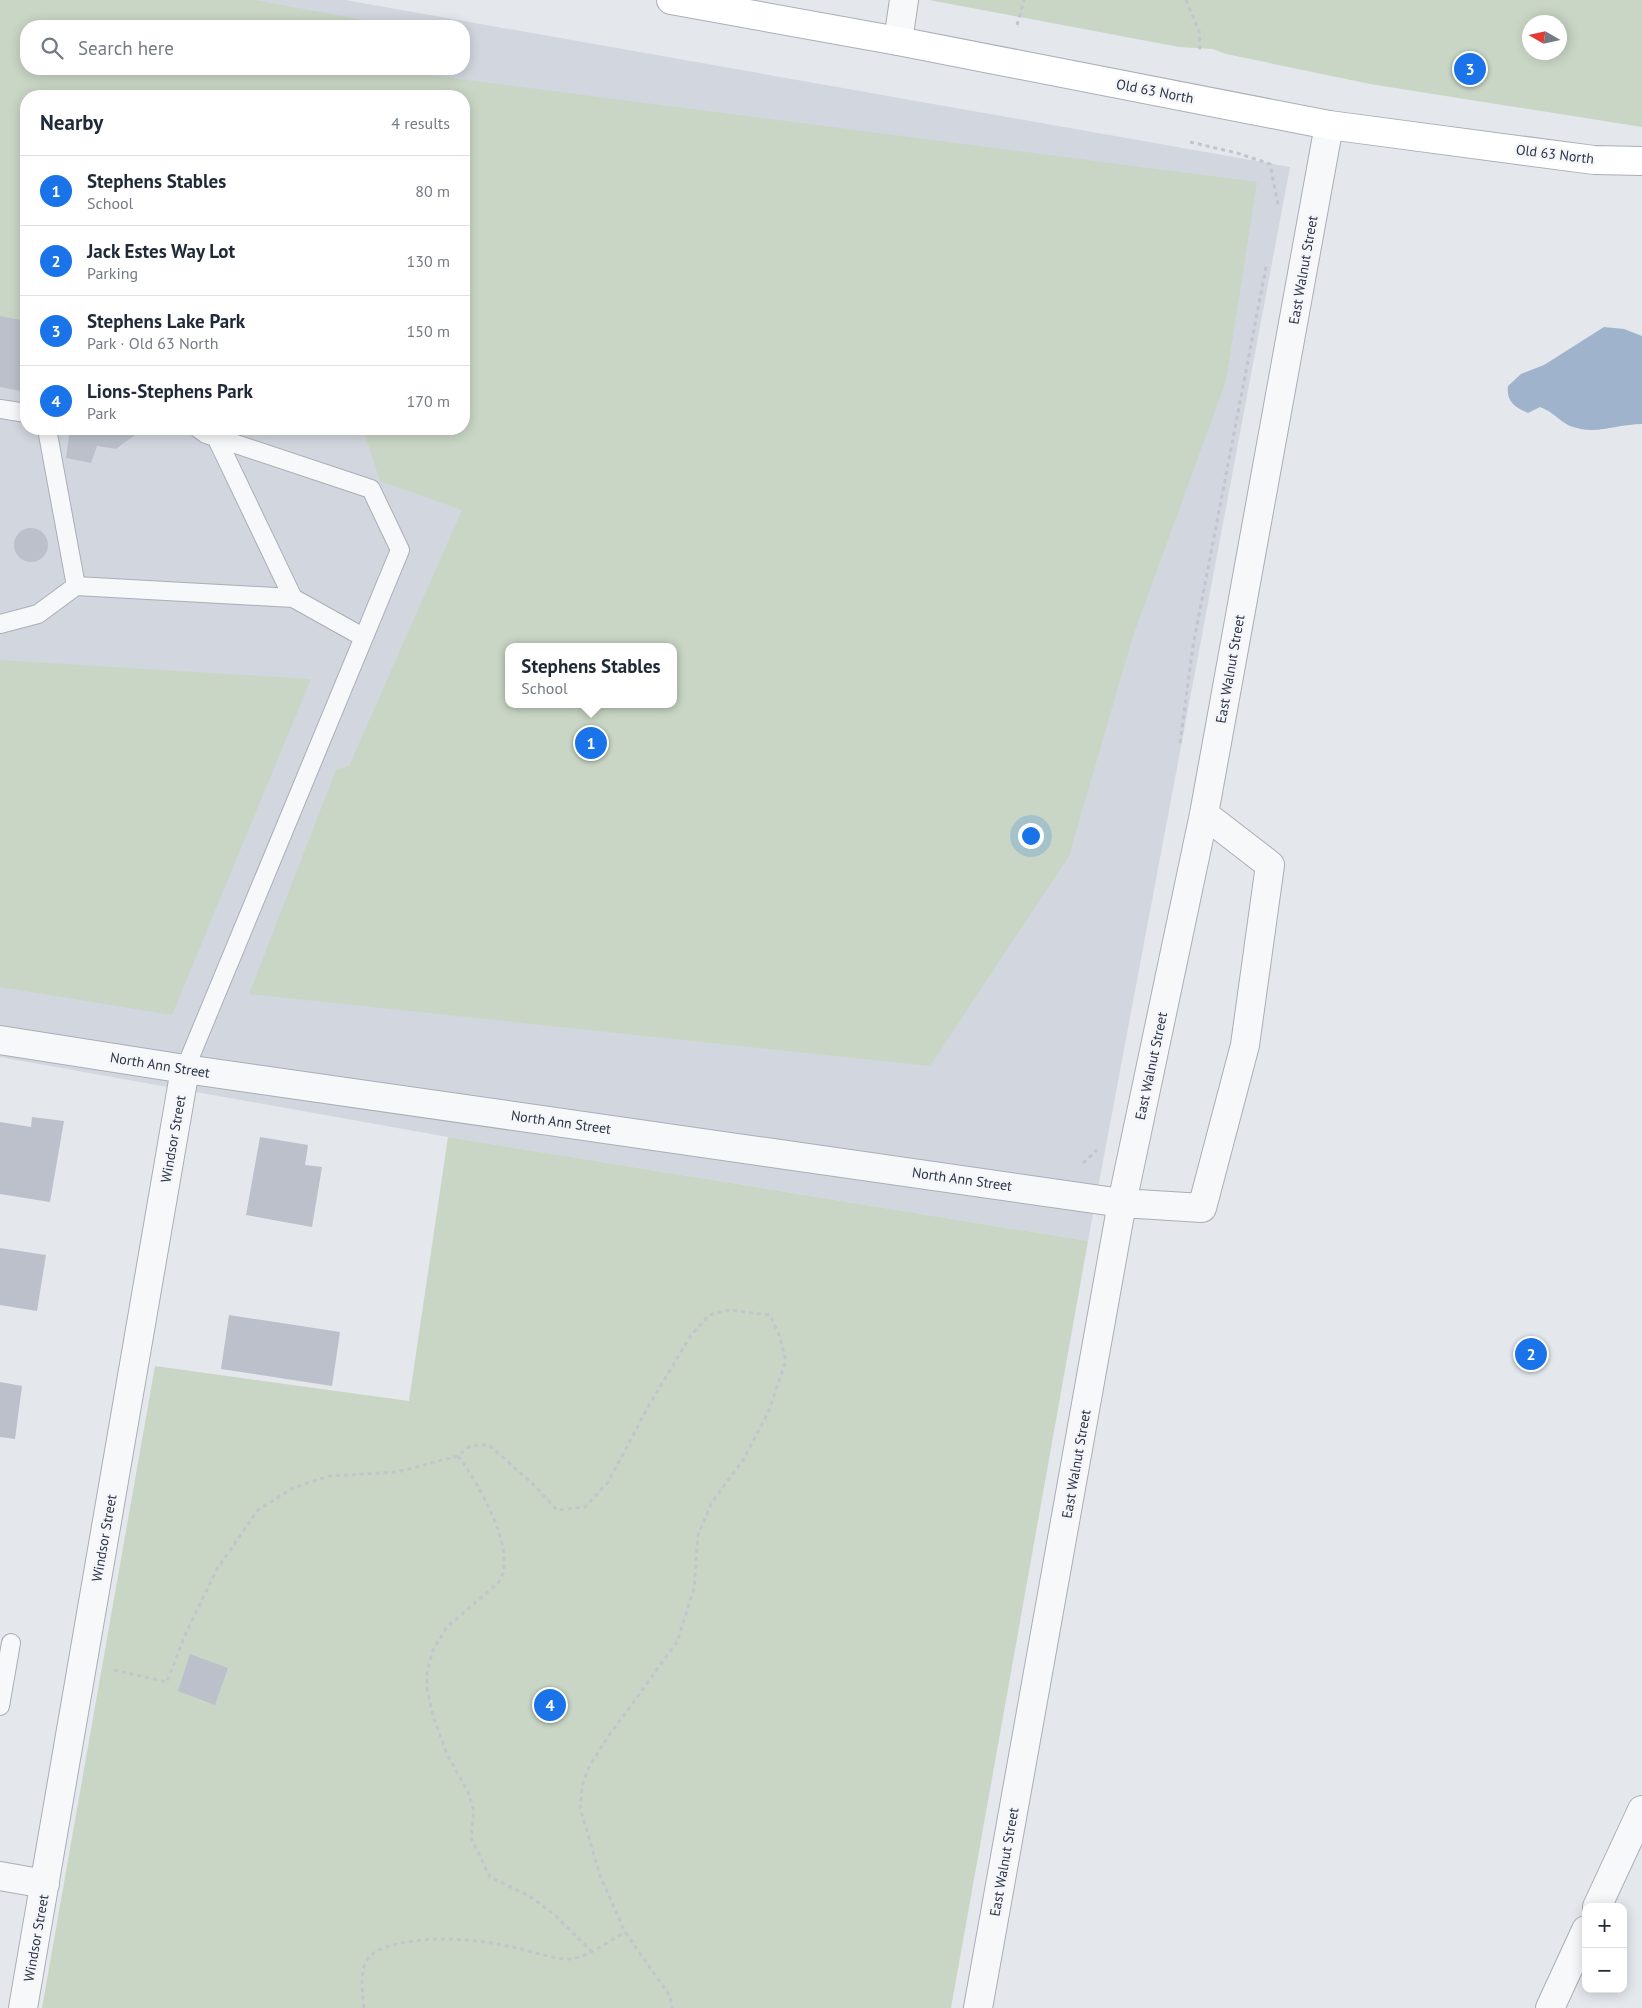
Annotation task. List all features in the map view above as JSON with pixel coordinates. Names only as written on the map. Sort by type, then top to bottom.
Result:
[{"type":"main road","name":"Old 63 North","points":[[671,0],[898,40],[1329,124],[1594,160],[1642,161]]},
{"type":"street","points":[[898,40],[904,0]]},
{"type":"street","name":"East Walnut Street","points":[[978,2008],[1122,1203],[1204,814],[1329,124]]},
{"type":"street","name":"North Ann Street","points":[[0,1040],[185,1069],[1122,1203],[1202,1208],[1245,1045],[1270,866],[1204,814]]},
{"type":"street","name":"Windsor Street","points":[[23,2008],[185,1069]]},
{"type":"street","points":[[1599,1903],[1642,1810]]},
{"type":"street","points":[[0,1876],[45,1884]]},
{"type":"street","points":[[1550,2008],[1582,1939]]},
{"type":"lane","points":[[0,409],[20,412]]},
{"type":"lane","points":[[49,435],[76,586]]},
{"type":"lane","points":[[185,1069],[400,550],[370,489],[208,435]]},
{"type":"lane","points":[[216,438],[293,598]]},
{"type":"lane","points":[[0,624],[38,614],[76,586],[293,598],[363,637]]},
{"type":"lane","points":[[0,1706],[11,1643]]},
{"type":"path","points":[[1016,25],[1024,0]]},
{"type":"path","points":[[1186,0],[1199,32],[1200,53]]},
{"type":"path","points":[[1190,142],[1237,153],[1270,164],[1278,204],[1276,214]]},
{"type":"path","points":[[1179,750],[1193,646],[1267,263]]},
{"type":"path","points":[[1082,1164],[1099,1149]]},
{"type":"path","points":[[112,1669],[168,1682],[185,1635],[217,1569],[258,1510],[294,1488],[330,1476],[397,1472],[458,1456],[470,1446],[489,1445],[534,1485],[556,1510],[585,1507],[608,1482],[647,1409],[690,1336],[709,1315],[729,1310],[770,1315],[779,1336],[786,1361],[768,1413],[743,1460],[712,1502],[698,1535],[694,1589],[677,1642],[608,1737],[590,1765],[583,1782],[580,1808],[590,1847],[625,1932],[670,1996],[672,2008]]},
{"type":"path","points":[[458,1456],[478,1487],[497,1526],[504,1566],[503,1576],[499,1582],[447,1627],[433,1650],[427,1671],[427,1688],[433,1716],[447,1754],[468,1792],[474,1811],[471,1838],[490,1876],[531,1897],[556,1916],[591,1951]]},
{"type":"path","points":[[364,2008],[361,1986],[364,1965],[370,1954],[383,1946],[428,1939],[483,1941],[570,1959],[591,1951],[625,1932]]},
{"type":"shaded area","points":[[0,0],[345,0],[458,20],[20,20],[20,75],[470,75],[470,22],[1290,167],[1088,1241],[448,1137],[0,1057]]},
{"type":"green space","points":[[0,0],[255,0],[363,20],[20,20],[20,75],[429,75],[1257,182],[1226,381],[1133,636],[1069,856],[930,1066],[249,994],[336,770],[349,766],[462,510],[380,481],[366,435],[470,435],[470,90],[20,90],[20,320],[0,316]]},
{"type":"green space","points":[[929,0],[1642,0],[1642,127],[1370,84],[1226,54],[1213,49],[1179,47]]},
{"type":"green space","points":[[0,660],[311,679],[172,1015],[0,987]]},
{"type":"green space","points":[[448,1137],[1088,1241],[951,2008],[42,2008],[155,1366],[409,1401]]},
{"type":"water","points":[[1604,327],[1624,329],[1642,336],[1642,424],[1599,430],[1582,429],[1565,423],[1540,407],[1528,413],[1512,403],[1508,396],[1508,386],[1521,374],[1544,365]]},
{"type":"building","points":[[0,316],[20,320],[20,391],[0,387]]},
{"type":"building","points":[[69,435],[135,435],[116,449],[97,446],[91,463],[66,458]]},
{"type":"building","points":[[31,528],[43,533],[48,545],[43,557],[31,562],[19,557],[14,545],[19,533]]},
{"type":"building","points":[[32,1117],[64,1121],[50,1202],[0,1194],[0,1122],[31,1127]]},
{"type":"building","points":[[260,1137],[308,1145],[305,1165],[322,1167],[312,1227],[246,1215]]},
{"type":"building","points":[[0,1248],[46,1255],[37,1311],[0,1305]]},
{"type":"building","points":[[229,1315],[340,1332],[332,1386],[221,1369]]},
{"type":"building","points":[[0,1382],[22,1386],[15,1439],[0,1437]]},
{"type":"building","points":[[190,1654],[228,1668],[215,1705],[178,1691]]},
{"type":"place","name":"Stephens Lake Park","points":[[1470,69]]},
{"type":"place","name":"Stephens Stables","points":[[591,743]]},
{"type":"place","name":"Jack Estes Way Lot","points":[[1531,1354]]},
{"type":"place","name":"Lions-Stephens Park","points":[[550,1705]]}]
